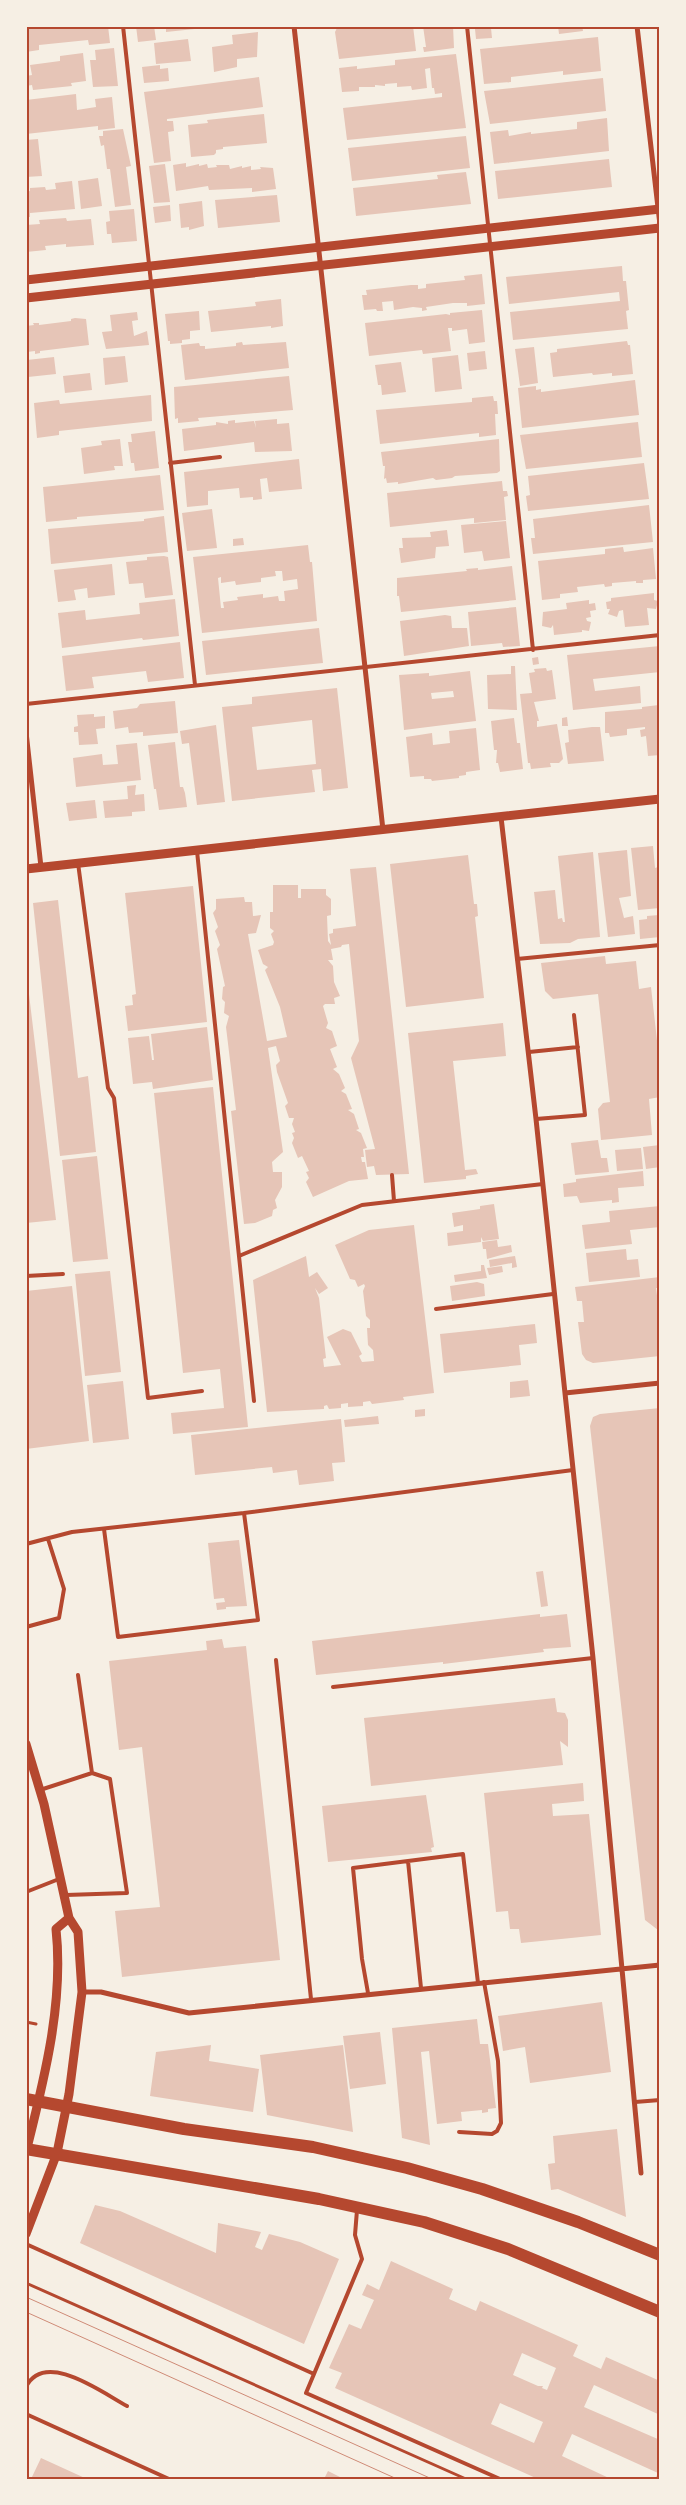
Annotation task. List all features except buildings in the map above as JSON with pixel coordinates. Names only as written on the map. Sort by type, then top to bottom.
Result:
[{"type":"main road","points":[[32,2100],[184,2129],[312,2147],[407,2168],[482,2189],[552,2213],[660,2256]]},
{"type":"main road","points":[[26,2150],[57,2153],[319,2199],[424,2222],[508,2249],[660,2312]]},
{"type":"street","points":[[294,26],[383,830]]},
{"type":"street","points":[[26,298],[660,227],[637,26]]},
{"type":"street","points":[[26,280],[659,209]]},
{"type":"street","points":[[26,732],[42,867]]},
{"type":"street","points":[[26,869],[660,799]]},
{"type":"street","points":[[501,817],[536,1119],[553,1294],[594,1658],[624,1968],[641,2173]]},
{"type":"street","points":[[565,1392],[660,1383]]},
{"type":"street","points":[[26,1744],[40,1790],[62,1878],[69,1918],[78,1932],[82,1992],[67,2106],[57,2153],[26,2234]]},
{"type":"street","points":[[26,2150],[32,2100],[54,2021],[57,1979],[56,1929],[69,1918]]},
{"type":"street","points":[[82,1992],[101,1992],[189,2013],[368,1993],[660,1965]]},
{"type":"lane","points":[[123,26],[195,685]]},
{"type":"lane","points":[[466,26],[534,650]]},
{"type":"lane","points":[[170,463],[220,457]]},
{"type":"lane","points":[[26,704],[534,650],[660,634]]},
{"type":"lane","points":[[197,851],[254,1401]]},
{"type":"lane","points":[[78,863],[108,1088],[114,1098],[148,1398],[202,1390]]},
{"type":"lane","points":[[517,959],[660,944]]},
{"type":"lane","points":[[536,1119],[585,1115],[574,1015]]},
{"type":"lane","points":[[528,1052],[578,1047]]},
{"type":"lane","points":[[392,1175],[394,1201]]},
{"type":"lane","points":[[239,1256],[362,1205],[542,1184]]},
{"type":"lane","points":[[26,1276],[63,1274]]},
{"type":"lane","points":[[436,1309],[553,1294]]},
{"type":"lane","points":[[26,1544],[72,1532],[244,1513],[573,1470]]},
{"type":"lane","points":[[104,1529],[118,1637],[258,1620],[244,1513]]},
{"type":"lane","points":[[26,1627],[59,1618],[64,1589],[48,1539]]},
{"type":"lane","points":[[333,1687],[594,1658]]},
{"type":"lane","points":[[276,1660],[311,1999]]},
{"type":"lane","points":[[78,1675],[92,1773]]},
{"type":"lane","points":[[40,1790],[92,1773],[110,1779],[127,1894],[66,1895]]},
{"type":"lane","points":[[368,1993],[362,1959],[353,1868],[463,1854],[478,1983]]},
{"type":"lane","points":[[408,1861],[421,1988]]},
{"type":"lane","points":[[26,1892],[62,1878]]},
{"type":"lane","points":[[459,2132],[492,2134],[496,2132],[501,2123],[498,2062],[484,1982]]},
{"type":"lane","points":[[635,2102],[660,2100]]},
{"type":"lane","points":[[357,2208],[355,2234],[362,2259],[306,2393],[500,2479]]},
{"type":"lane","points":[[26,2244],[314,2374]]},
{"type":"lane","points":[[26,2387],[35,2378],[45,2373],[62,2372],[128,2406]]},
{"type":"lane","points":[[26,2414],[169,2479]]},
{"type":"path","points":[[26,2022],[36,2024]]},
{"type":"path","points":[[26,2283],[466,2479]]},
{"type":"tram line","points":[[26,2297],[432,2479]]},
{"type":"tram line","points":[[26,2312],[397,2479]]}]
